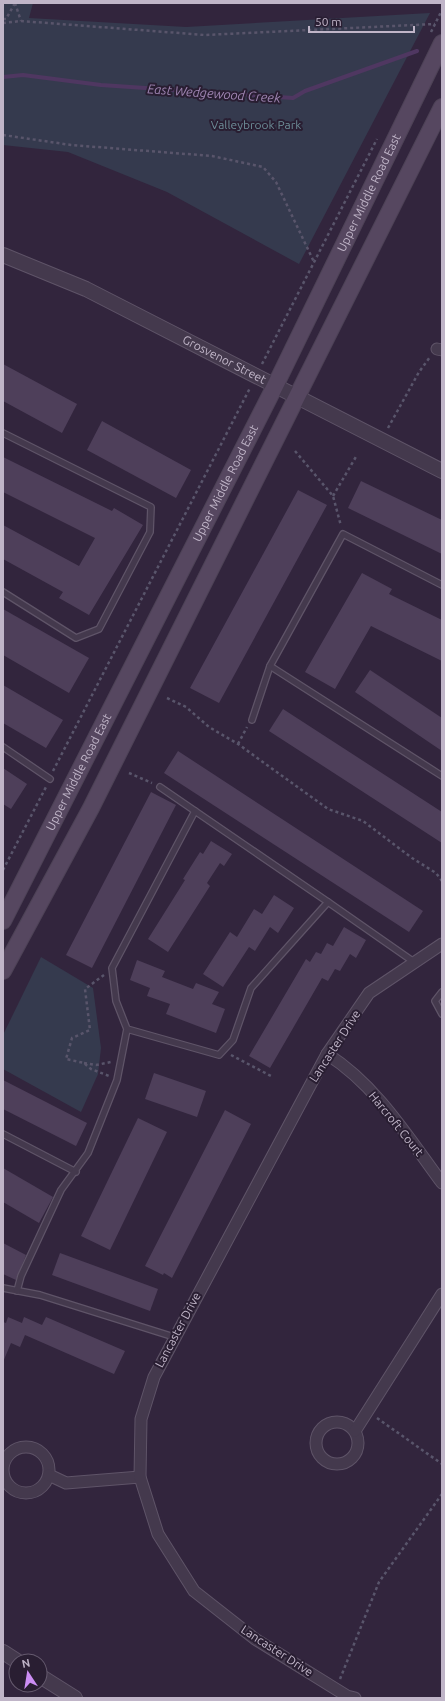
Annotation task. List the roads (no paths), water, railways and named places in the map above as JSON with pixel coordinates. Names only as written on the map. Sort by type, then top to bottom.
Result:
[{"type":"main road","name":"Upper Middle Road East","points":[[3,921],[275,386],[435,41]]},
{"type":"main road","points":[[3,971],[91,808],[442,107]]},
{"type":"street","name":"Grosvenor Street","points":[[3,255],[86,289],[442,471]]},
{"type":"street","name":"Lancaster Drive","points":[[349,1697],[255,1639],[194,1591],[158,1534],[140,1477],[141,1419],[154,1377],[174,1337],[326,1054],[369,994],[442,944]]},
{"type":"street","name":"Harcroft Court","points":[[326,1054],[341,1063],[380,1100],[442,1183]]},
{"type":"street","points":[[355,1431],[442,1294]]},
{"type":"street","points":[[20,1448],[36,1449],[47,1460],[49,1475],[41,1488],[28,1493],[20,1492],[8,1485],[3,1471],[4,1464],[13,1451],[20,1448]]},
{"type":"street","points":[[49,1475],[66,1483],[140,1477]]},
{"type":"street","points":[[48,1681],[75,1698]]},
{"type":"lane","points":[[3,433],[151,507],[152,518],[150,532],[99,629],[76,638],[3,592]]},
{"type":"lane","points":[[252,720],[270,666],[343,534],[442,585]]},
{"type":"lane","points":[[270,666],[442,776]]},
{"type":"lane","points":[[3,747],[50,779]]},
{"type":"lane","points":[[160,787],[415,962]]},
{"type":"lane","points":[[17,1291],[21,1276],[61,1190],[76,1172],[88,1154],[117,1080],[127,1029],[116,1001],[112,968],[195,811]]},
{"type":"lane","points":[[127,1029],[220,1055],[233,1040],[251,988],[328,902]]},
{"type":"lane","points":[[442,992],[435,1001],[442,1014]]},
{"type":"lane","points":[[3,1134],[76,1172]]},
{"type":"lane","points":[[3,1288],[40,1295],[174,1337]]},
{"type":"waterway","name":"East Wedgewood Creek","points":[[3,77],[23,75],[101,85],[293,98],[305,91],[417,51]]},
{"type":"park label","name":"Valleybrook Park","points":[[256,125]]}]
